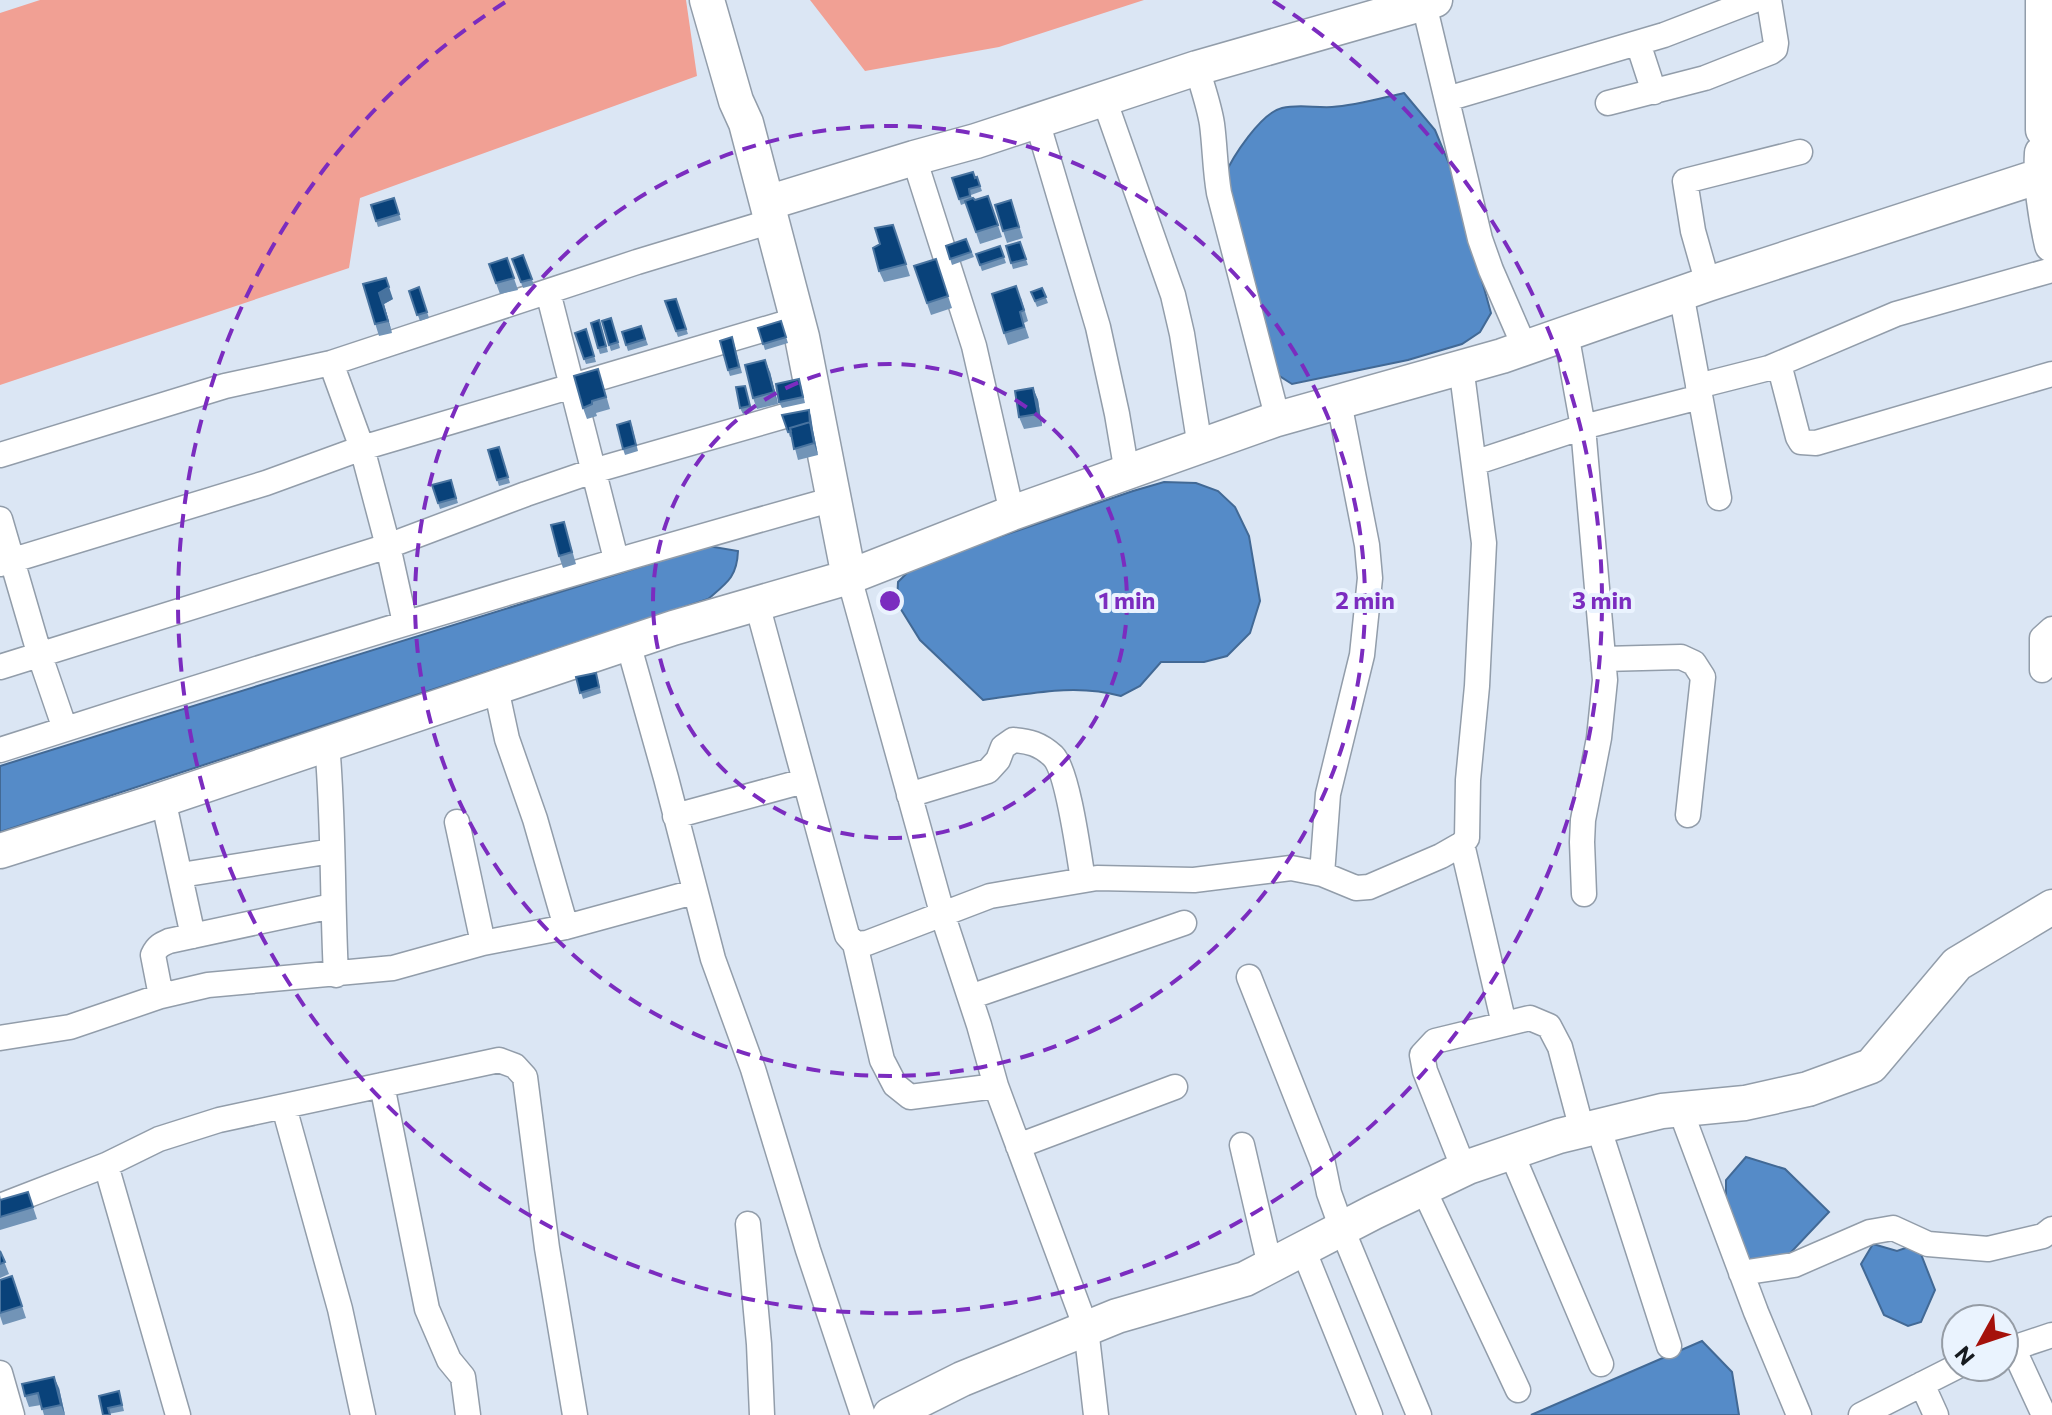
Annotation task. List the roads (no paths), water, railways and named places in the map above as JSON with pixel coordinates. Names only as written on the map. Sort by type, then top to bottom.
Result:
[{"type":"street","points":[[707,0],[736,101],[746,123],[798,320],[849,577],[943,916],[996,1086],[1086,1328],[1096,1415]]},
{"type":"street","points":[[1447,99],[1686,28],[1755,0]]},
{"type":"street","points":[[1608,103],[1705,78],[1771,52],[1776,43],[1769,0]]},
{"type":"street","points":[[2043,0],[2048,128],[2040,176],[2052,245]]},
{"type":"street","points":[[0,455],[225,386],[331,363],[637,262],[914,158],[976,141],[1197,68],[1429,2],[1469,201],[1491,270],[1525,348]]},
{"type":"street","points":[[1638,43],[1654,92]]},
{"type":"street","points":[[1197,68],[1211,118],[1219,193],[1278,420]]},
{"type":"street","points":[[1104,99],[1173,295],[1200,447]]},
{"type":"street","points":[[1037,121],[1098,327],[1127,473]]},
{"type":"street","points":[[1719,498],[1699,392],[1693,231],[1685,181],[1800,152]]},
{"type":"street","points":[[914,158],[974,346],[1012,513]]},
{"type":"street","points":[[0,851],[628,643],[849,577],[1012,513],[1278,420],[1502,356],[1694,288],[2040,176]]},
{"type":"street","points":[[1474,463],[1769,368],[1896,314],[2052,270]]},
{"type":"street","points":[[548,292],[616,559]]},
{"type":"street","points":[[6,562],[266,483],[362,448],[798,320]]},
{"type":"street","points":[[1566,333],[1583,427],[1605,680],[1599,738],[1583,820],[1584,894]]},
{"type":"street","points":[[331,363],[362,448],[405,623]]},
{"type":"street","points":[[1779,364],[1798,437],[1801,442],[1816,443],[2052,374]]},
{"type":"street","points":[[855,944],[867,943],[943,916],[990,896],[1097,878],[1194,880],[1291,868],[1322,874],[1356,888],[1369,887],[1462,844],[1467,838],[1468,828],[1468,780],[1477,686],[1484,543],[1461,366]]},
{"type":"street","points":[[1322,874],[1328,794],[1362,655],[1370,578],[1367,545],[1339,402]]},
{"type":"street","points":[[0,667],[388,546],[593,471],[816,407]]},
{"type":"street","points":[[0,750],[616,559],[834,499]]},
{"type":"street","points":[[0,519],[6,562],[65,729]]},
{"type":"street","points":[[757,604],[847,935],[855,944],[882,1060],[895,1085],[910,1097],[996,1086]]},
{"type":"street","points":[[2042,670],[2042,638],[2052,629]]},
{"type":"street","points":[[628,643],[713,959],[753,1069],[808,1250],[863,1415]]},
{"type":"street","points":[[1603,659],[1681,657],[1694,663],[1703,677],[1688,815]]},
{"type":"street","points":[[496,688],[507,739],[535,819],[566,927]]},
{"type":"street","points":[[909,795],[988,771],[998,760],[1003,747],[1013,740],[1031,741],[1054,757],[1063,774],[1083,880]]},
{"type":"street","points":[[327,744],[332,799],[332,906],[336,975]]},
{"type":"street","points":[[675,816],[804,781]]},
{"type":"street","points":[[163,799],[193,936]]},
{"type":"street","points":[[457,822],[483,943]]},
{"type":"street","points":[[1462,844],[1504,1024]]},
{"type":"street","points":[[181,875],[332,851]]},
{"type":"street","points":[[0,1038],[70,1027],[161,996],[208,985],[393,968],[483,943],[566,927],[694,892]]},
{"type":"street","points":[[161,996],[153,955],[156,948],[169,941],[332,906]]},
{"type":"street","points":[[890,1415],[962,1379],[1117,1316],[1245,1279],[1423,1188],[1511,1152],[1559,1136],[1662,1111],[1745,1103],[1808,1089],[1871,1066],[1957,964],[2052,907]]},
{"type":"street","points":[[970,997],[1184,923]]},
{"type":"street","points":[[1249,977],[1323,1164],[1342,1229],[1419,1415]]},
{"type":"street","points":[[1464,1169],[1425,1071],[1422,1055],[1435,1041],[1530,1018],[1549,1026],[1560,1047],[1669,1346]]},
{"type":"street","points":[[0,1206],[106,1165],[159,1139],[219,1120],[499,1060],[515,1066],[525,1077],[547,1248],[575,1415]]},
{"type":"street","points":[[382,1085],[427,1309],[449,1360],[463,1377],[468,1415]]},
{"type":"street","points":[[1018,1146],[1175,1087]]},
{"type":"street","points":[[284,1107],[340,1309],[363,1415]]},
{"type":"street","points":[[1680,1109],[1741,1273],[1799,1415]]},
{"type":"street","points":[[1242,1145],[1270,1266]]},
{"type":"street","points":[[1511,1152],[1601,1364]]},
{"type":"street","points":[[106,1165],[178,1415]]},
{"type":"street","points":[[1423,1188],[1518,1390]]},
{"type":"street","points":[[748,1224],[762,1415]]},
{"type":"street","points":[[1741,1273],[1794,1265],[1870,1232],[1893,1228],[1928,1244],[1988,1249],[2043,1236],[2052,1229]]},
{"type":"street","points":[[1303,1249],[1370,1415]]},
{"type":"street","points":[[2020,1345],[2052,1335]]},
{"type":"street","points":[[2020,1370],[2044,1415]]},
{"type":"street","points":[[0,1373],[12,1415]]},
{"type":"street","points":[[1861,1415],[1940,1375]]},
{"type":"street","points":[[1922,1384],[1936,1415]]},
{"type":"water","points":[[1404,93],[1435,130],[1450,166],[1491,313],[1480,332],[1462,344],[1408,360],[1292,384],[1278,375],[1224,177],[1248,137],[1265,118],[1282,108],[1349,105]]},
{"type":"water","points":[[1164,482],[1196,483],[1218,491],[1235,507],[1249,536],[1260,601],[1250,633],[1227,656],[1204,662],[1161,662],[1140,686],[1121,696],[1069,690],[983,700],[920,640],[897,603],[898,582],[914,566]]},
{"type":"water","points":[[708,546],[738,551],[736,567],[730,579],[708,599],[0,832],[0,766]]},
{"type":"water","points":[[1746,1157],[1785,1169],[1829,1212],[1779,1265],[1741,1257],[1726,1218],[1726,1180]]},
{"type":"water","points":[[1873,1244],[1897,1251],[1917,1244],[1935,1290],[1921,1322],[1908,1326],[1884,1315],[1861,1264]]},
{"type":"water","points":[[1702,1341],[1732,1372],[1739,1415],[1531,1415]]}]
